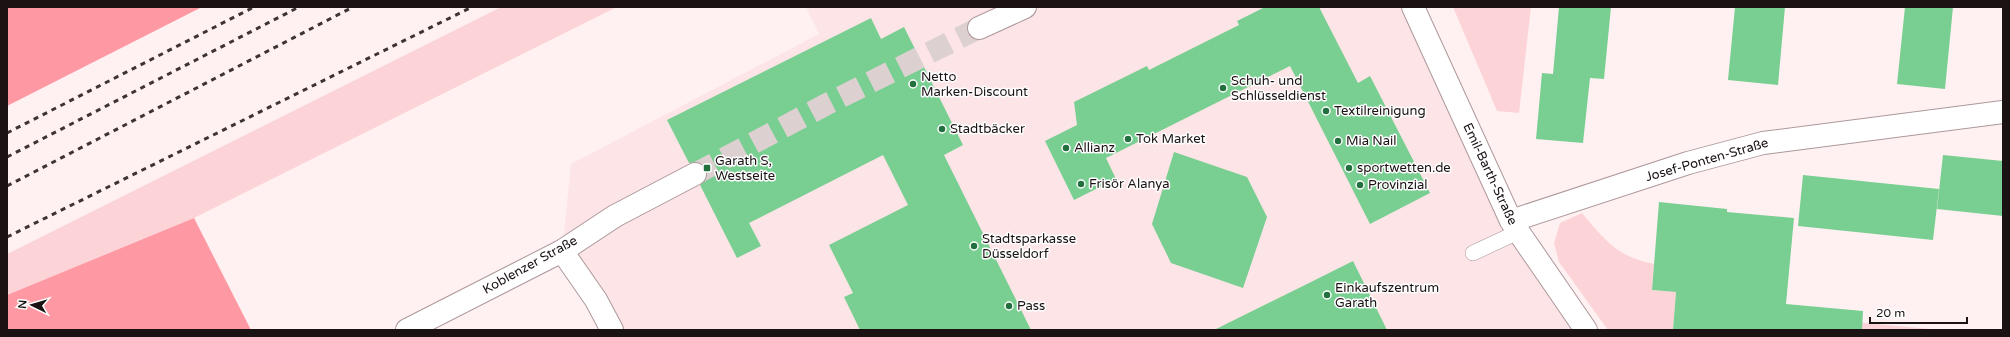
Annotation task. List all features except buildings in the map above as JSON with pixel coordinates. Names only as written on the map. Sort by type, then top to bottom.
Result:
[{"type":"street","points":[[980,28],[1025,7]]},
{"type":"street","name":"Emil-Barth-Straße","points":[[1413,7],[1514,226],[1586,330]]},
{"type":"street","name":"Josef-Ponten-Straße","points":[[1514,226],[1688,163],[1763,143],[2003,112]]},
{"type":"street","name":"Koblenzer Straße","points":[[407,330],[562,251],[615,216],[695,174]]},
{"type":"street","points":[[562,251],[596,300],[612,330]]},
{"type":"lane","points":[[1472,253],[1514,226]]},
{"type":"shaded area","points":[[7,7],[202,7],[7,106]]},
{"type":"shaded area","points":[[501,7],[617,7],[194,218],[7,295],[7,254]]},
{"type":"shaded area","points":[[806,7],[1413,7],[1484,161],[1586,330],[612,330],[562,251],[571,164],[819,34]]},
{"type":"shaded area","points":[[1453,7],[1531,7],[1519,113],[1497,111]]},
{"type":"shaded area","points":[[1582,213],[1605,239],[1621,252],[1641,261],[1654,264],[1652,290],[1676,292],[1673,330],[1608,330],[1559,262],[1554,243],[1560,223]]},
{"type":"shaded area","points":[[194,218],[251,330],[7,330],[7,295]]},
{"type":"shaded area","points":[[1822,319],[1941,330],[1821,330]]},
{"type":"tunnel","points":[[695,174],[827,104],[979,28]]},
{"type":"railway","points":[[7,133],[254,7]]},
{"type":"railway","points":[[7,157],[299,7]]},
{"type":"railway","points":[[7,186],[353,7]]},
{"type":"railway","points":[[7,237],[472,7]]},
{"type":"place","name":"Netto Marken-Discount","points":[[913,84]]},
{"type":"place","name":"Schuh- und Schlüsseldienst","points":[[1223,88]]},
{"type":"place","name":"Textilreinigung","points":[[1326,111]]},
{"type":"place","name":"Stadtbäcker","points":[[942,129]]},
{"type":"place","name":"Tok Market","points":[[1128,139]]},
{"type":"place","name":"Mia Nail","points":[[1338,141]]},
{"type":"place","name":"Allianz","points":[[1066,148]]},
{"type":"place","name":"Garath S, Westseite","points":[[707,168]]},
{"type":"place","name":"sportwetten.de","points":[[1349,168]]},
{"type":"place","name":"Frisör Alanya","points":[[1081,184]]},
{"type":"place","name":"Provinzial","points":[[1360,185]]},
{"type":"place","name":"Stadtsparkasse Düsseldorf","points":[[974,246]]},
{"type":"place","name":"Einkaufszentrum Garath","points":[[1327,295]]},
{"type":"place","name":"Pass","points":[[1009,306]]}]
